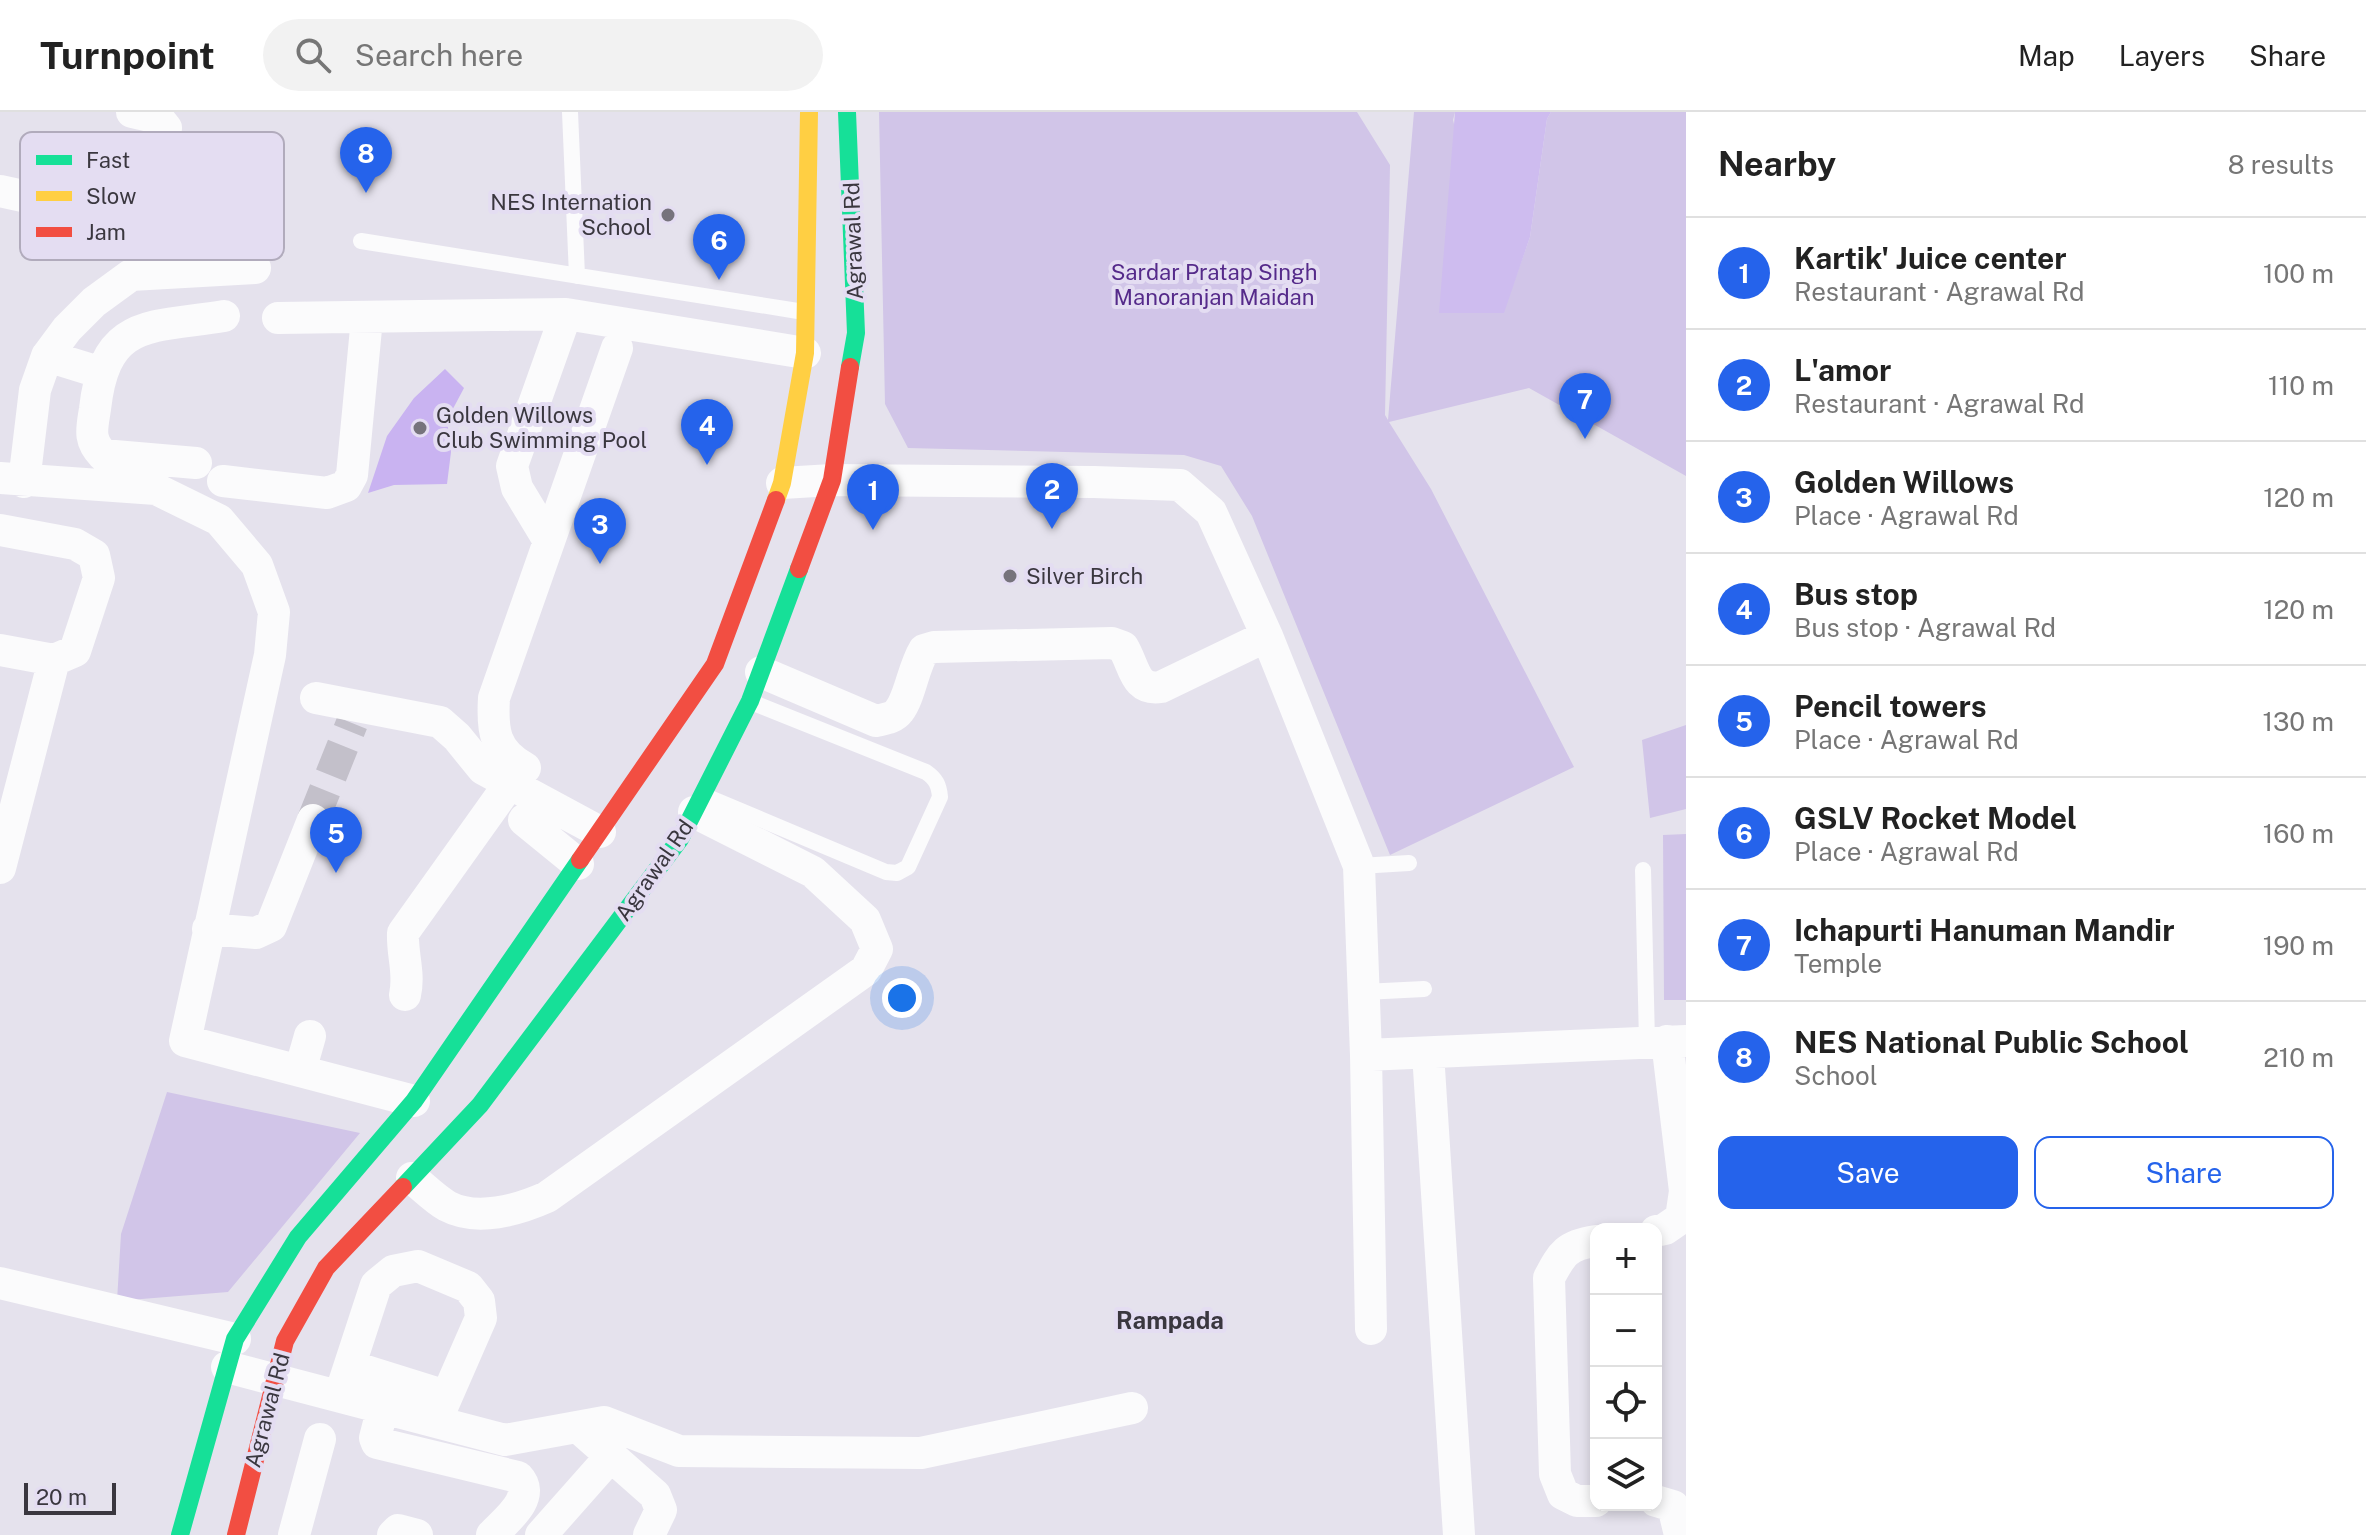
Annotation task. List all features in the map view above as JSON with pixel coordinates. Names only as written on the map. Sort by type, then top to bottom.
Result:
[{"type":"street","points":[[132,112],[158,118],[166,128],[165,132]]},
{"type":"street","name":"Agrawal Rd","points":[[180,1535],[231,1353],[298,1237],[414,1101],[715,664],[782,483],[805,353],[809,112]]},
{"type":"street","name":"Agrawal Rd","points":[[236,1535],[285,1341],[326,1268],[480,1105],[680,839],[756,686],[832,480],[856,333],[847,112]]},
{"type":"street","points":[[0,191],[20,195]]},
{"type":"street","points":[[255,268],[131,275],[94,302],[67,329],[47,356],[12,480],[156,489],[219,520],[274,580],[270,655],[185,1041],[414,1101]]},
{"type":"street","points":[[278,318],[566,314],[805,353]]},
{"type":"street","points":[[549,541],[517,488],[512,466],[566,314]]},
{"type":"street","points":[[196,463],[103,455],[94,446],[92,435],[97,388],[118,343],[136,330],[224,316]]},
{"type":"street","points":[[223,481],[327,493],[346,486],[352,475],[367,318]]},
{"type":"street","points":[[578,864],[520,790],[510,760],[492,727],[494,698],[617,348]]},
{"type":"street","points":[[47,356],[102,373]]},
{"type":"street","points":[[782,483],[832,480],[1180,485],[1211,512],[1267,636],[1359,866],[1371,1329]]},
{"type":"street","points":[[0,530],[75,544],[94,555],[99,578],[75,651],[54,660],[0,650]]},
{"type":"street","points":[[756,686],[876,721],[889,718],[899,711],[917,660],[924,650],[934,647],[1112,643],[1123,647],[1140,684],[1149,688],[1161,687],[1267,636]]},
{"type":"street","points":[[0,868],[54,660]]},
{"type":"street","points":[[316,698],[356,715],[440,722],[457,737],[483,769],[600,832]]},
{"type":"street","points":[[405,995],[409,978],[402,949],[403,933],[520,790]]},
{"type":"street","points":[[412,1178],[449,1207],[487,1214],[523,1208],[560,1188],[866,970],[877,949],[865,920],[813,872],[698,804]]},
{"type":"street","points":[[208,929],[256,933],[271,926],[313,820]]},
{"type":"street","points":[[300,1071],[310,1036]]},
{"type":"street","points":[[1366,1055],[1667,1041],[1685,1191],[1681,1218],[1662,1230]]},
{"type":"street","points":[[1428,1053],[1459,1535]]},
{"type":"street","points":[[1590,1242],[1575,1244],[1558,1260],[1549,1278],[1555,1474],[1563,1494],[1577,1501],[1590,1501]]},
{"type":"street","points":[[1662,1248],[1686,1246]]},
{"type":"street","points":[[345,1381],[376,1285],[393,1271],[418,1266],[468,1287],[479,1301],[481,1318],[441,1408]]},
{"type":"street","points":[[0,1283],[231,1353],[274,1378],[345,1381],[441,1408],[505,1440],[604,1422],[679,1451],[921,1453],[1132,1408]]},
{"type":"street","points":[[345,1381],[383,1407],[441,1408]]},
{"type":"street","points":[[383,1407],[374,1440],[377,1443],[518,1477],[524,1484],[526,1491],[522,1502],[492,1535]]},
{"type":"street","points":[[578,1427],[655,1495],[661,1510],[649,1535]]},
{"type":"street","points":[[294,1535],[320,1439]]},
{"type":"street","points":[[541,1535],[611,1456]]},
{"type":"street","points":[[1662,1503],[1673,1506],[1680,1535]]},
{"type":"street","points":[[393,1535],[398,1530],[417,1535]]},
{"type":"lane","points":[[570,112],[577,276]]},
{"type":"lane","points":[[361,241],[805,313]]},
{"type":"lane","points":[[698,804],[886,872],[897,873],[908,867],[940,797],[934,778],[756,686]]},
{"type":"lane","points":[[1359,866],[1409,863]]},
{"type":"lane","points":[[1643,870],[1667,1041]]},
{"type":"lane","points":[[1364,992],[1424,989]]},
{"type":"green space","name":"Sardar Pratap Singh Manoranjan Maidan","points":[[879,112],[1357,112],[1390,165],[1385,415],[1388,420],[1414,112],[1455,112],[1453,120],[1503,313],[1530,237],[1547,119],[1551,112],[1686,112],[1686,476],[1529,388],[1389,422],[1431,489],[1574,767],[1390,855],[1252,516],[1221,466],[1184,455],[908,448],[885,404]]},
{"type":"green space","points":[[1686,725],[1686,809],[1650,818],[1642,740]]},
{"type":"green space","points":[[1686,834],[1686,1000],[1664,1000],[1663,835]]},
{"type":"green space","points":[[167,1092],[360,1133],[228,1292],[117,1301],[121,1234]]},
{"type":"shaded area","points":[[1455,112],[1551,112],[1547,119],[1530,237],[1504,313],[1439,313]]},
{"type":"shaded area","name":"Golden Willows Club Swimming Pool","points":[[445,369],[464,388],[447,420],[451,452],[447,484],[394,485],[368,493],[387,436],[414,398]]},
{"type":"tunnel","points":[[313,820],[352,723]]},
{"type":"traffic: fast","points":[[847,112],[856,333],[850,367]]},
{"type":"traffic: fast","points":[[403,1187],[480,1105],[680,839],[750,701],[799,569]]},
{"type":"traffic: fast","points":[[180,1535],[235,1339],[298,1237],[414,1101],[580,860]]},
{"type":"traffic: slow","points":[[776,500],[782,483],[805,353],[809,112]]},
{"type":"traffic: jam","points":[[799,569],[832,480],[850,367]]},
{"type":"traffic: jam","points":[[580,860],[715,664],[776,500]]},
{"type":"traffic: jam","points":[[236,1535],[285,1341],[326,1268],[403,1187]]},
{"type":"place","name":"NES National Public School","points":[[366,193]]},
{"type":"place","name":"NES Internation School","points":[[668,215]]},
{"type":"place","name":"GSLV Rocket Model","points":[[719,280]]},
{"type":"place","name":"Golden Willows Club Swimming Pool","points":[[420,428]]},
{"type":"place","name":"Ichapurti Hanuman Mandir","points":[[1585,439]]},
{"type":"place","name":"Bus stop","points":[[707,465]]},
{"type":"place","name":"L'amor","points":[[1052,529]]},
{"type":"place","name":"Kartik' Juice center","points":[[873,530]]},
{"type":"place","name":"Golden Willows","points":[[600,564]]},
{"type":"place","name":"Silver Birch","points":[[1010,576]]},
{"type":"place","name":"Pencil towers","points":[[336,873]]},
{"type":"district","name":"Rampada","points":[[1170,1320]]}]
